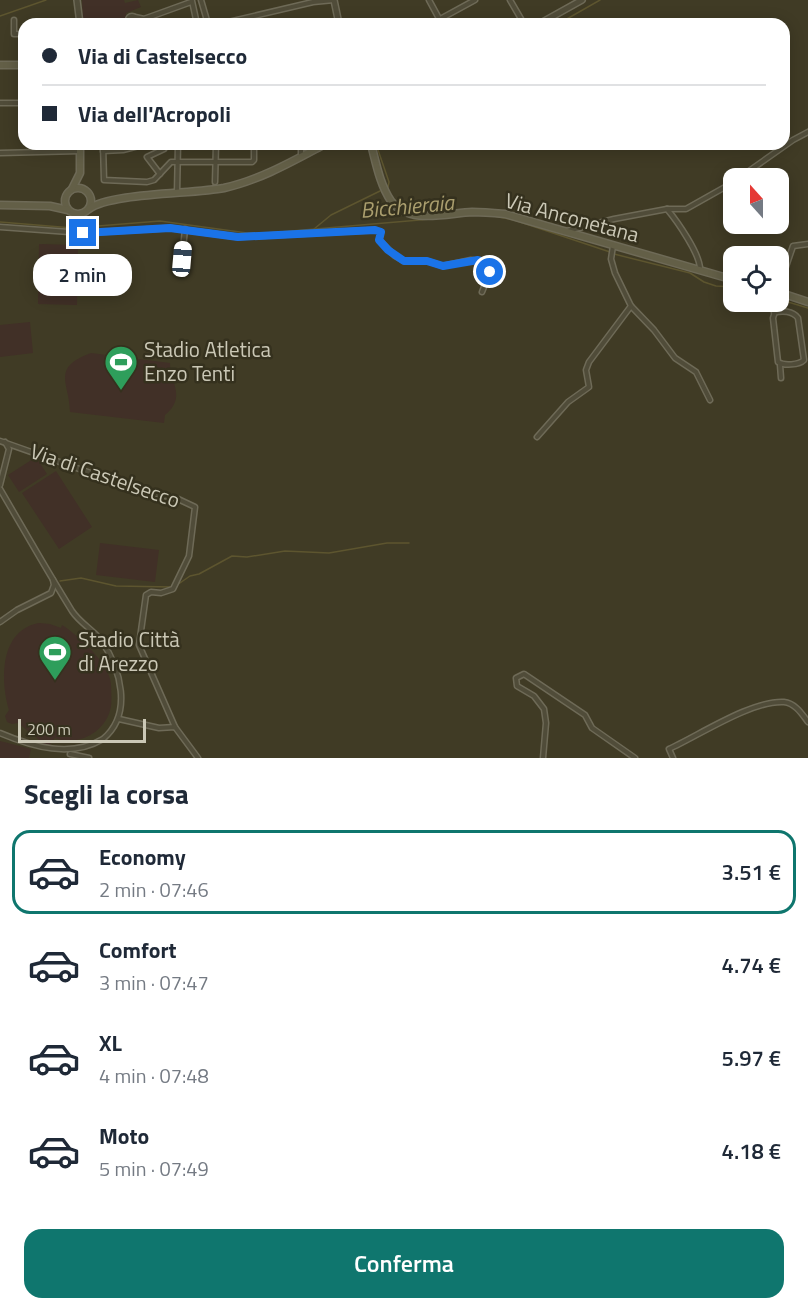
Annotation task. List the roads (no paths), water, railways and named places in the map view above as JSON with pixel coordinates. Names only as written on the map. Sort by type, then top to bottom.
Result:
[{"type":"main road","points":[[0,65],[18,65]]},
{"type":"main road","points":[[80,150],[80,173],[92,201],[89,209]]},
{"type":"main road","points":[[0,205],[50,206],[79,214],[105,200],[241,184],[263,176],[314,150]]},
{"type":"main road","name":"Via Anconetana","points":[[373,150],[384,189],[392,203],[406,212],[422,215],[487,212],[505,214],[566,231],[613,248],[723,277]]},
{"type":"main road","points":[[50,206],[65,201],[80,173]]},
{"type":"main road","points":[[72,189],[79,188],[105,200]]},
{"type":"main road","points":[[65,201],[68,210]]},
{"type":"main road","points":[[789,297],[808,302]]},
{"type":"street","points":[[77,0],[79,18]]},
{"type":"street","points":[[201,0],[206,18]]},
{"type":"street","points":[[246,18],[320,1],[334,0],[338,18]]},
{"type":"street","points":[[429,0],[439,18]]},
{"type":"street","points":[[447,18],[475,0]]},
{"type":"street","points":[[510,0],[520,18]]},
{"type":"street","points":[[550,18],[582,0]]},
{"type":"street","points":[[147,18],[191,1],[195,18]]},
{"type":"street","points":[[14,20],[14,34],[18,34]]},
{"type":"street","points":[[0,103],[18,103]]},
{"type":"street","points":[[790,142],[808,132]]},
{"type":"street","points":[[0,153],[61,150]]},
{"type":"street","points":[[123,150],[103,151],[103,178],[106,181],[151,182],[169,162],[252,162],[254,150]]},
{"type":"street","points":[[160,174],[147,157],[162,150]]},
{"type":"street","points":[[177,193],[178,150]]},
{"type":"street","points":[[215,182],[216,150]]},
{"type":"street","points":[[301,150],[301,157]]},
{"type":"street","points":[[753,168],[779,150]]},
{"type":"street","points":[[566,231],[586,224],[667,209],[691,207],[723,188]]},
{"type":"street","points":[[667,209],[693,250],[700,264],[700,271]]},
{"type":"street","points":[[0,227],[83,233],[149,228],[185,229],[238,237],[375,230],[381,232],[379,240],[388,250],[404,261],[427,261],[443,266],[471,260],[485,262],[490,272],[482,292]]},
{"type":"street","points":[[184,271],[182,259],[185,229]]},
{"type":"street","points":[[789,260],[793,246],[808,244]]},
{"type":"street","points":[[613,248],[611,258],[615,273],[631,306],[654,330],[675,358],[696,372],[710,400]]},
{"type":"street","points":[[537,437],[568,402],[589,387],[586,370],[589,362],[631,306]]},
{"type":"street","points":[[780,364],[801,363],[804,360],[797,316],[782,311],[774,314],[773,318],[781,378]]},
{"type":"street","points":[[0,484],[9,449],[5,442]]},
{"type":"street","name":"Via di Castelsecco","points":[[5,442],[136,489],[178,499],[195,507],[187,563],[173,589],[161,593],[151,592],[146,595],[139,645],[175,727],[198,758]]},
{"type":"street","points":[[9,449],[18,446]]},
{"type":"street","points":[[0,489],[77,618],[100,639],[112,658],[121,692],[119,719],[100,741],[88,748],[63,753]]},
{"type":"street","points":[[0,622],[17,610],[51,593],[54,585],[52,576]]},
{"type":"street","points":[[543,758],[546,715],[541,703],[517,686],[516,678],[524,674],[585,716],[592,728],[635,758]]},
{"type":"street","points":[[673,758],[669,749],[744,711],[762,706],[784,702],[796,707],[808,722]]},
{"type":"street","points":[[119,719],[159,728],[175,727]]},
{"type":"street","points":[[0,733],[18,742],[90,758]]},
{"type":"waterway","points":[[0,16],[46,0]]},
{"type":"waterway","points":[[568,18],[600,0]]},
{"type":"waterway","points":[[378,150],[389,182],[388,187]]},
{"type":"waterway","points":[[314,229],[331,215],[380,191]]},
{"type":"waterway","name":"Bicchieraia","points":[[0,222],[73,228],[160,221],[247,233],[268,233],[478,215]]},
{"type":"waterway","name":"Bicchieraia","points":[[489,215],[514,220],[610,252]]},
{"type":"waterway","name":"Bicchieraia","points":[[614,254],[690,273],[704,282],[723,286]]},
{"type":"waterway","name":"Bicchieraia","points":[[789,302],[808,308]]},
{"type":"waterway","points":[[177,585],[190,576],[199,574],[232,556],[247,557],[285,551],[329,553],[387,543],[409,543]]},
{"type":"waterway","points":[[60,581],[81,578],[116,586],[173,587]]},
{"type":"place","name":"Stadio Atletica Enzo Tenti","points":[[121,391]]},
{"type":"place","name":"Stadio Città di Arezzo","points":[[55,681]]}]
